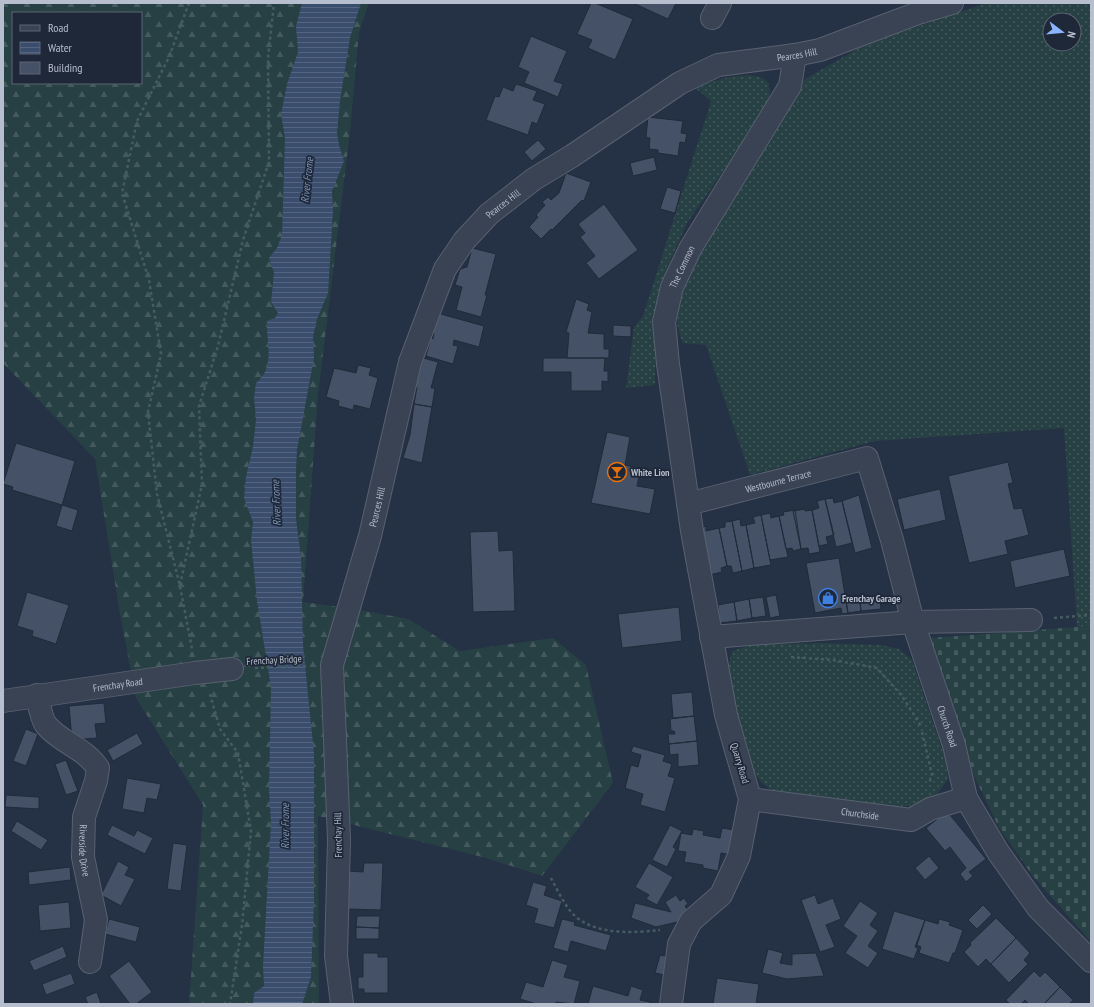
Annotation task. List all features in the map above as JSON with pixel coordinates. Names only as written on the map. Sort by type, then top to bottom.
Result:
[{"type":"street","name":"Pearces Hill","points":[[322,665],[370,536],[410,362],[445,269],[464,241],[489,214],[534,179],[572,156],[680,83],[718,65],[795,55],[820,50],[918,13],[952,3]]},
{"type":"street","name":"The Common","points":[[688,504],[668,364],[664,322],[672,287],[690,249],[790,86],[795,55]]},
{"type":"street","name":"Westbourne Terrace","points":[[688,504],[868,458]]},
{"type":"street","name":"Church Road","points":[[868,458],[892,540],[913,622],[954,745],[966,798],[998,852],[1038,908],[1091,961]]},
{"type":"street","name":"Quarry Road","points":[[671,1004],[679,944],[691,921],[721,895],[740,856],[750,799],[726,716],[688,504]]},
{"type":"street","points":[[711,637],[913,622],[1031,620]]},
{"type":"street","name":"Frenchay Hill","points":[[322,665],[339,840],[336,956],[342,1004]]},
{"type":"street","name":"Frenchay Road","points":[[3,701],[199,672],[232,669]]},
{"type":"street","name":"Riverside Drive","points":[[37,695],[45,724],[58,736],[92,758],[98,768],[96,781],[84,817],[83,857],[96,920],[90,962]]},
{"type":"street","name":"Churchside","points":[[750,799],[911,820],[930,810],[966,798]]},
{"type":"path","points":[[189,3],[169,57],[137,121],[122,193],[149,280],[161,354],[148,412],[157,494],[180,586],[199,672],[220,729],[238,753],[251,831],[242,925],[230,1004]]},
{"type":"path","points":[[180,586],[202,484],[199,406],[218,346],[243,240],[269,162],[268,58],[274,3]]},
{"type":"path","points":[[1031,620],[1091,615]]},
{"type":"path","points":[[785,657],[833,660],[877,668],[902,696],[921,726],[932,774],[925,795],[930,810]]},
{"type":"path","name":"Frenchay Bridge","points":[[232,669],[322,665]]},
{"type":"path","points":[[551,878],[569,909],[587,924],[607,930],[623,931],[647,931],[688,926]]},
{"type":"green space","points":[[3,3],[369,3],[359,32],[350,132],[318,395],[303,602],[360,610],[408,619],[460,651],[553,638],[586,665],[613,783],[542,876],[486,858],[318,816],[319,1004],[189,1004],[203,805],[136,698],[120,614],[95,459],[3,363]]},
{"type":"green space","points":[[986,3],[1091,3],[1091,626],[1077,627],[1064,428],[875,441],[750,475],[706,345],[682,343],[677,324],[681,286],[802,81],[864,45]]},
{"type":"green space","points":[[750,75],[763,78],[769,84],[770,96],[761,117],[687,223],[668,266],[656,324],[655,385],[626,388],[634,327],[643,316],[711,101],[694,87],[729,77]]},
{"type":"green space","points":[[1091,626],[1091,942],[1032,875],[999,828],[975,778],[929,638]]},
{"type":"green space","points":[[821,643],[881,645],[899,649],[912,660],[945,758],[948,779],[939,792],[922,805],[891,807],[773,791],[762,783],[749,766],[727,670],[732,651],[752,645]]},
{"type":"water","name":"River Frome","points":[[302,3],[361,3],[350,38],[340,101],[337,133],[344,161],[332,191],[333,211],[328,293],[317,319],[313,337],[314,358],[297,450],[296,519],[301,557],[303,645],[314,754],[314,901],[311,977],[302,1004],[253,1004],[254,993],[264,986],[263,966],[271,823],[269,791],[271,687],[257,601],[251,540],[253,522],[244,498],[256,419],[254,398],[256,383],[266,370],[269,355],[267,321],[275,318],[278,313],[271,302],[274,273],[269,258],[277,248],[282,235],[285,138],[281,114],[287,84],[298,52],[296,26]]},
{"type":"building","points":[[591,3],[595,3],[633,19],[615,60],[588,48],[592,40],[577,34]]},
{"type":"building","points":[[633,3],[676,3],[668,19]]},
{"type":"building","points":[[531,36],[567,51],[554,81],[563,84],[558,97],[524,83],[529,72],[518,67]]},
{"type":"building","points":[[516,84],[537,91],[533,100],[545,104],[537,124],[532,122],[528,135],[486,120],[495,96],[499,97],[503,87],[513,91]]},
{"type":"building","points":[[648,117],[683,121],[681,133],[687,134],[685,143],[680,142],[678,156],[658,153],[658,150],[649,149],[650,138],[646,137]]},
{"type":"building","points":[[538,140],[546,149],[532,161],[524,152]]},
{"type":"building","points":[[654,157],[657,170],[633,176],[630,163]]},
{"type":"building","points":[[566,173],[591,182],[584,201],[582,200],[541,239],[529,227],[538,217],[536,215],[545,205],[542,202],[548,197],[551,200],[559,193]]},
{"type":"building","points":[[667,187],[681,191],[675,213],[660,209]]},
{"type":"building","points":[[604,204],[638,250],[599,279],[586,263],[595,256],[580,237],[585,233],[578,224]]},
{"type":"building","points":[[472,248],[496,254],[485,295],[487,295],[481,317],[456,310],[462,287],[455,285],[460,269],[467,267]]},
{"type":"building","points":[[576,299],[589,304],[587,310],[592,312],[588,333],[604,334],[604,349],[609,349],[609,358],[567,358],[569,333],[566,332]]},
{"type":"building","points":[[437,313],[484,326],[479,347],[454,340],[453,345],[458,346],[453,364],[426,356],[431,338],[433,339],[434,333],[432,332]]},
{"type":"building","points":[[613,325],[631,326],[631,337],[613,336]]},
{"type":"building","points":[[416,356],[438,362],[431,388],[435,388],[432,407],[414,404],[417,387],[408,384]]},
{"type":"building","points":[[543,358],[605,358],[604,371],[608,371],[608,382],[602,381],[602,391],[571,391],[571,372],[543,372]]},
{"type":"building","points":[[358,365],[371,368],[369,375],[378,378],[370,409],[354,405],[353,410],[338,406],[339,401],[326,397],[334,368],[356,373]]},
{"type":"building","points":[[414,404],[432,407],[422,463],[403,458],[410,435]]},
{"type":"building","name":"White Lion","points":[[607,432],[630,437],[625,465],[633,467],[639,476],[637,486],[655,489],[650,514],[591,503]]},
{"type":"building","points":[[16,443],[75,461],[62,505],[12,490],[13,487],[3,484]]},
{"type":"building","points":[[1008,462],[1013,483],[1008,484],[1014,509],[1022,508],[1029,535],[1005,541],[1008,554],[969,563],[948,476]]},
{"type":"building","points":[[940,489],[946,520],[904,530],[897,499]]},
{"type":"building","points":[[859,495],[872,548],[855,553],[842,501]]},
{"type":"building","points":[[833,498],[834,503],[842,501],[852,543],[836,547],[825,499]]},
{"type":"building","points":[[825,499],[834,535],[826,537],[828,544],[819,546],[812,510],[819,508],[817,501]]},
{"type":"building","points":[[62,505],[78,510],[72,531],[56,526]]},
{"type":"building","points":[[805,509],[805,511],[812,510],[820,552],[809,554],[808,548],[801,549],[793,511]]},
{"type":"building","points":[[795,510],[801,549],[793,551],[792,548],[786,549],[779,516],[784,515],[783,512]]},
{"type":"building","points":[[770,513],[771,518],[779,516],[788,557],[770,560],[761,515]]},
{"type":"building","points":[[761,515],[771,565],[754,568],[746,525],[755,523],[753,517]]},
{"type":"building","points":[[740,519],[741,526],[746,525],[754,568],[742,571],[732,521]]},
{"type":"building","points":[[732,521],[742,571],[733,573],[731,566],[727,566],[719,528],[725,527],[725,522]]},
{"type":"building","points":[[706,526],[706,531],[719,528],[727,566],[721,568],[722,572],[709,575],[700,528]]},
{"type":"building","points":[[498,531],[499,551],[513,550],[515,611],[473,612],[470,532]]},
{"type":"building","points":[[1064,549],[1070,576],[1015,588],[1010,561]]},
{"type":"building","points":[[839,558],[848,613],[842,614],[841,608],[815,613],[806,563]]},
{"type":"building","points":[[27,592],[69,605],[56,644],[32,636],[33,631],[17,626]]},
{"type":"building","points":[[776,595],[780,616],[770,618],[766,597]]},
{"type":"building","points":[[859,595],[861,611],[848,613],[845,596]]},
{"type":"building","points":[[763,597],[766,616],[752,618],[749,599]]},
{"type":"building","points":[[749,599],[752,618],[737,621],[734,602]]},
{"type":"building","points":[[880,599],[881,609],[861,611],[860,602]]},
{"type":"building","points":[[734,602],[737,621],[720,623],[718,605]]},
{"type":"building","points":[[679,607],[682,641],[622,648],[618,614]]},
{"type":"building","points":[[692,692],[694,716],[673,718],[671,694]]},
{"type":"building","points":[[104,703],[106,723],[95,724],[97,738],[72,740],[69,706]]},
{"type":"building","points":[[694,716],[697,741],[669,744],[668,734],[675,734],[674,731],[671,731],[670,719]]},
{"type":"building","points":[[26,729],[38,734],[26,766],[13,761]]},
{"type":"building","points":[[137,733],[143,744],[113,761],[107,750]]},
{"type":"building","points":[[697,741],[699,765],[678,767],[678,754],[670,755],[669,744]]},
{"type":"building","points":[[633,746],[665,755],[663,761],[672,764],[668,776],[675,778],[665,812],[640,805],[643,794],[625,788],[631,765],[638,767],[641,755],[631,752]]},
{"type":"building","points":[[66,760],[78,791],[66,795],[55,764]]},
{"type":"building","points":[[127,778],[161,784],[157,800],[147,798],[144,813],[122,809]]},
{"type":"building","points":[[6,795],[39,797],[39,809],[5,807]]},
{"type":"building","points":[[945,813],[950,815],[986,859],[969,872],[973,876],[966,882],[960,874],[966,868],[950,847],[945,851],[926,828]]},
{"type":"building","points":[[17,821],[48,840],[41,850],[11,831]]},
{"type":"building","points":[[112,825],[134,836],[137,830],[153,838],[145,854],[107,835]]},
{"type":"building","points":[[670,825],[682,831],[673,847],[676,849],[667,867],[652,860]]},
{"type":"building","points":[[722,828],[735,830],[731,855],[721,853],[718,871],[703,868],[703,865],[684,862],[686,852],[678,851],[681,833],[692,835],[693,829],[704,831],[703,835],[720,838]]},
{"type":"building","points":[[173,843],[187,845],[181,891],[167,889]]},
{"type":"building","points":[[929,856],[939,868],[925,880],[915,868]]},
{"type":"building","points":[[118,861],[129,867],[125,875],[135,879],[121,906],[101,895]]},
{"type":"building","points":[[364,863],[383,863],[381,910],[347,909],[348,871],[363,872]]},
{"type":"building","points":[[649,863],[673,877],[657,905],[646,899],[649,895],[635,887]]},
{"type":"building","points":[[70,867],[71,880],[29,885],[28,872]]},
{"type":"building","points":[[533,882],[547,886],[544,895],[562,901],[554,928],[534,923],[538,909],[526,905]]},
{"type":"building","points":[[676,895],[680,901],[684,898],[688,904],[685,906],[690,914],[677,922],[656,927],[631,918],[635,903],[671,912],[665,902]]},
{"type":"building","points":[[815,895],[818,904],[833,898],[841,919],[826,925],[835,947],[820,952],[801,900]]},
{"type":"building","points":[[860,901],[878,913],[870,925],[878,931],[868,946],[878,953],[868,968],[845,953],[857,936],[843,926]]},
{"type":"building","points":[[69,902],[71,928],[40,931],[38,905]]},
{"type":"building","points":[[983,905],[992,914],[977,929],[968,920]]},
{"type":"building","points":[[894,911],[925,920],[915,947],[918,948],[914,959],[882,949]]},
{"type":"building","points":[[357,916],[380,916],[379,928],[356,927]]},
{"type":"building","points":[[996,918],[1016,938],[991,964],[986,959],[978,967],[964,952],[971,945],[970,943]]},
{"type":"building","points":[[109,919],[140,927],[136,942],[105,934]]},
{"type":"building","points":[[562,919],[575,922],[574,925],[611,935],[606,951],[571,941],[568,952],[553,948]]},
{"type":"building","points":[[939,919],[950,922],[949,925],[963,930],[955,953],[953,953],[949,963],[919,953],[921,947],[917,945],[925,920],[938,924]]},
{"type":"building","points":[[356,927],[379,928],[379,939],[356,939]]},
{"type":"building","points":[[1016,938],[1030,953],[1024,960],[1028,964],[1009,983],[991,964]]},
{"type":"building","points":[[63,946],[67,957],[34,971],[29,961]]},
{"type":"building","points":[[768,949],[783,953],[780,963],[792,965],[792,954],[816,953],[824,976],[787,979],[762,973]]},
{"type":"building","points":[[363,953],[378,953],[378,957],[388,957],[388,993],[364,993],[364,989],[358,989],[358,977],[363,977]]},
{"type":"building","points":[[660,955],[670,957],[665,975],[655,973]]},
{"type":"building","points":[[552,960],[568,965],[564,977],[580,981],[574,1004],[556,1002],[555,1004],[537,1004],[520,999],[526,982],[543,987]]},
{"type":"building","points":[[129,961],[152,992],[136,1004],[130,1004],[109,976]]},
{"type":"building","points":[[1034,971],[1040,977],[1045,972],[1060,987],[1044,1004],[1029,1004],[1025,1000],[1021,1004],[1010,1004],[1006,1000]]},
{"type":"building","points":[[71,973],[75,984],[46,995],[42,984]]},
{"type":"building","points":[[717,978],[759,984],[756,1004],[713,1004]]},
{"type":"building","points":[[593,986],[628,996],[631,986],[643,990],[640,1000],[650,1002],[649,1004],[588,1004]]},
{"type":"building","points":[[1060,987],[1073,1000],[1069,1004],[1044,1004]]},
{"type":"building","points":[[97,992],[101,1004],[88,1004],[85,997]]},
{"type":"place","name":"White Lion","points":[[617,472]]},
{"type":"place","name":"Frenchay Garage","points":[[828,598]]}]
